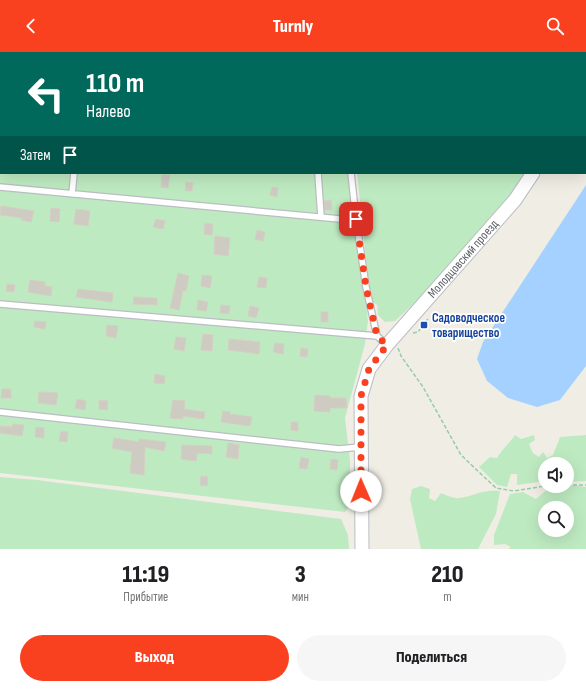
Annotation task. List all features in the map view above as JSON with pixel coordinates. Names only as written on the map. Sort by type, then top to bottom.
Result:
[{"type":"street","name":"Молодцовский проезд","points":[[362,549],[360,447],[361,396],[363,384],[369,369],[392,345],[515,200],[532,174]]},
{"type":"lane","points":[[72,194],[74,174]]},
{"type":"lane","points":[[318,174],[321,217]]},
{"type":"lane","points":[[351,174],[366,287],[377,336]]},
{"type":"lane","points":[[0,187],[356,219]]},
{"type":"lane","points":[[0,304],[377,336],[392,345]]},
{"type":"lane","points":[[0,412],[339,449],[360,447]]},
{"type":"path","points":[[392,345],[423,387],[461,455],[496,488],[514,491],[538,487]]},
{"type":"path","points":[[574,485],[586,485]]},
{"type":"green space","points":[[0,174],[353,174],[368,321],[365,344],[345,418],[350,461],[350,505],[345,512],[0,473]]},
{"type":"green space","points":[[357,174],[523,174],[509,198],[422,296],[395,321],[385,322],[378,315],[377,305],[370,300]]},
{"type":"green space","points":[[515,435],[521,439],[534,435],[535,440],[529,444],[533,453],[539,457],[538,482],[517,485],[517,474],[511,474],[507,487],[497,485],[479,467],[490,457],[497,458]]},
{"type":"green space","points":[[586,435],[586,481],[574,482],[574,457],[549,457],[553,455],[560,437]]},
{"type":"green space","points":[[543,452],[546,457],[539,457]]},
{"type":"green space","points":[[0,477],[37,480],[341,519],[348,535],[349,549],[0,549]]},
{"type":"green space","points":[[574,485],[586,487],[586,549],[508,549],[511,547],[505,544],[494,545],[494,535],[510,494],[523,492],[536,499],[543,493],[574,493]]},
{"type":"green space","points":[[421,486],[430,489],[429,498],[435,501],[441,493],[457,498],[488,491],[500,491],[496,514],[478,549],[421,549],[410,499],[412,489]]},
{"type":"water","points":[[586,185],[586,366],[560,400],[537,407],[508,398],[487,381],[477,359],[483,342]]},
{"type":"building","points":[[162,175],[170,175],[168,188],[161,187]]},
{"type":"building","points":[[186,182],[193,183],[192,191],[185,191]]},
{"type":"building","points":[[272,187],[278,188],[277,197],[270,195]]},
{"type":"building","points":[[331,200],[332,210],[325,210],[324,201]]},
{"type":"building","points":[[1,206],[34,211],[31,222],[21,220],[22,218],[0,215]]},
{"type":"building","points":[[51,208],[60,209],[59,222],[50,221]]},
{"type":"building","points":[[76,209],[90,211],[88,226],[74,224]]},
{"type":"building","points":[[156,219],[165,221],[163,229],[153,227]]},
{"type":"building","points":[[205,223],[213,224],[212,235],[204,234]]},
{"type":"building","points":[[257,230],[265,232],[263,241],[255,239]]},
{"type":"building","points":[[215,236],[230,238],[228,256],[214,254]]},
{"type":"building","points":[[178,273],[189,276],[186,291],[183,290],[179,310],[170,308]]},
{"type":"building","points":[[202,275],[212,276],[210,288],[201,286]]},
{"type":"building","points":[[259,277],[267,278],[266,288],[257,287]]},
{"type":"building","points":[[30,280],[45,282],[45,286],[52,287],[51,296],[28,292]]},
{"type":"building","points":[[7,284],[15,285],[14,292],[6,291]]},
{"type":"building","points":[[78,289],[113,293],[112,302],[76,297]]},
{"type":"building","points":[[134,297],[157,298],[157,305],[133,304]]},
{"type":"building","points":[[198,300],[208,302],[206,311],[197,310]]},
{"type":"building","points":[[221,305],[230,306],[229,314],[220,313]]},
{"type":"building","points":[[250,306],[259,308],[256,318],[248,316]]},
{"type":"building","points":[[321,312],[328,312],[328,322],[321,322]]},
{"type":"building","points":[[35,321],[46,322],[45,329],[34,327]]},
{"type":"building","points":[[107,325],[118,326],[116,338],[106,336]]},
{"type":"building","points":[[203,334],[213,335],[212,351],[201,350]]},
{"type":"building","points":[[176,337],[186,338],[184,351],[174,349]]},
{"type":"building","points":[[229,339],[260,342],[259,354],[228,350]]},
{"type":"building","points":[[275,343],[284,344],[283,354],[273,352]]},
{"type":"building","points":[[301,348],[308,349],[307,357],[300,356]]},
{"type":"building","points":[[155,374],[165,376],[164,384],[154,383]]},
{"type":"building","points":[[2,389],[11,389],[11,398],[1,398]]},
{"type":"building","points":[[39,392],[58,393],[56,405],[38,403]]},
{"type":"building","points":[[315,395],[330,396],[330,398],[346,398],[347,408],[330,408],[330,412],[314,411]]},
{"type":"building","points":[[77,399],[86,401],[85,410],[75,408]]},
{"type":"building","points":[[99,400],[108,401],[107,410],[99,409]]},
{"type":"building","points":[[173,400],[185,401],[184,409],[205,412],[204,419],[183,416],[183,419],[170,418]]},
{"type":"building","points":[[223,411],[230,412],[230,414],[252,417],[250,426],[221,422]]},
{"type":"building","points":[[291,422],[298,422],[298,431],[291,430]]},
{"type":"building","points":[[13,424],[24,425],[22,436],[0,433],[0,426],[12,427]]},
{"type":"building","points":[[36,427],[44,428],[44,438],[35,437]]},
{"type":"building","points":[[61,431],[68,432],[67,442],[59,441]]},
{"type":"building","points":[[114,438],[139,442],[139,439],[166,442],[164,451],[145,447],[144,475],[130,473],[132,452],[112,448]]},
{"type":"building","points":[[228,443],[239,445],[238,459],[226,457]]},
{"type":"building","points":[[182,445],[212,446],[212,454],[197,453],[196,461],[181,459]]},
{"type":"building","points":[[301,457],[309,459],[307,469],[299,468]]},
{"type":"building","points":[[331,459],[338,460],[337,470],[330,469]]},
{"type":"building","points":[[201,476],[208,477],[207,486],[200,485]]},
{"type":"place","name":"Садоводческое товарищество","points":[[424,325]]},
{"type":"route","points":[[356,219],[366,287],[377,336],[387,345],[369,369],[363,384],[361,396],[360,447],[361,491]]}]
